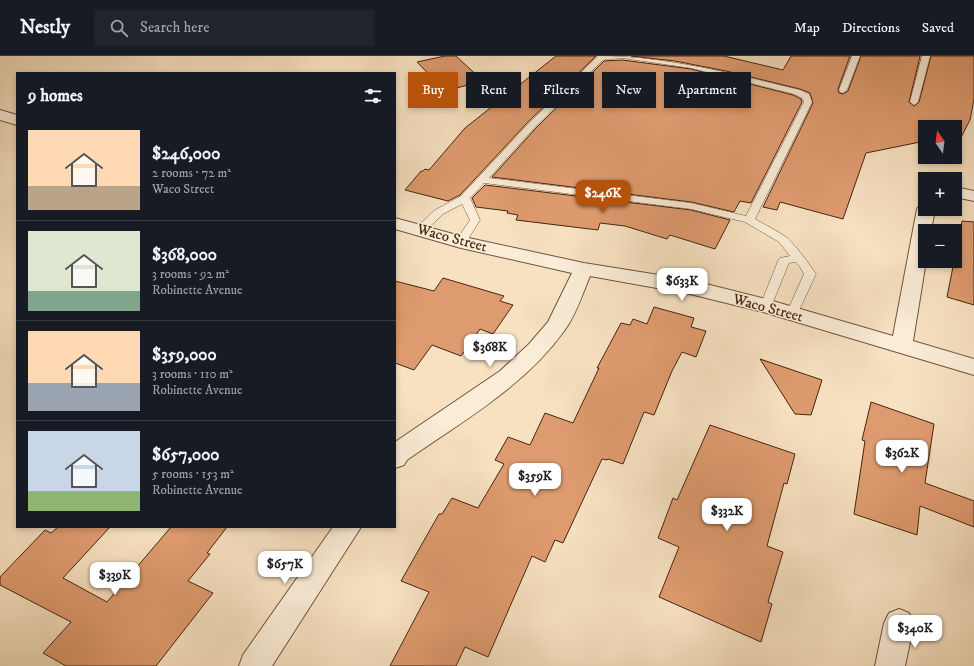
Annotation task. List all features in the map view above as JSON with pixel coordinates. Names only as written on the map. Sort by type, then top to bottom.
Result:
[{"type":"street","points":[[0,115],[16,120]]},
{"type":"street","points":[[962,193],[974,196]]},
{"type":"street","points":[[902,345],[925,216]]},
{"type":"street","name":"Waco Street","points":[[396,223],[461,242],[584,269],[690,287],[766,306],[974,367]]},
{"type":"street","points":[[396,456],[398,453],[508,377],[538,349],[557,326],[584,269]]},
{"type":"street","points":[[254,666],[347,528]]},
{"type":"street","points":[[890,666],[898,623]]},
{"type":"lane","points":[[422,230],[439,212],[465,198],[532,125],[601,58],[622,56],[692,66],[798,92],[806,96],[808,102],[749,220]]},
{"type":"lane","points":[[843,90],[856,56]]},
{"type":"lane","points":[[914,102],[926,56]]},
{"type":"lane","points":[[482,180],[691,206],[749,220],[783,240],[797,258],[805,265],[810,274],[792,314]]},
{"type":"lane","points":[[461,242],[474,220],[465,198]]},
{"type":"lane","points":[[766,306],[784,261],[797,258]]},
{"type":"building","points":[[445,56],[456,56],[473,72],[466,72],[466,85],[458,88],[458,72],[427,72],[417,62]]},
{"type":"building","points":[[556,56],[596,56],[580,72],[536,72]]},
{"type":"building","points":[[631,56],[724,56],[783,70],[791,56],[850,56],[838,89],[839,93],[843,94],[848,91],[861,56],[920,56],[909,102],[914,106],[919,102],[931,56],[974,56],[974,99],[970,120],[962,135],[962,120],[918,120],[918,142],[866,153],[843,219],[780,202],[777,210],[763,207],[813,103],[810,93],[800,89],[751,77],[751,72],[730,72],[675,61]]},
{"type":"building","points":[[622,60],[691,69],[703,72],[664,72],[664,108],[751,108],[751,84],[793,95],[801,99],[802,102],[751,203],[740,201],[734,212],[691,202],[492,177],[536,128],[556,108],[594,108],[593,72],[604,61]]},
{"type":"building","points":[[529,77],[529,108],[542,108],[460,195],[448,201],[405,190],[421,171],[425,169],[429,170],[465,128],[490,108],[521,108],[521,84]]},
{"type":"building","points":[[485,185],[691,210],[730,220],[715,249],[670,235],[667,239],[625,226],[600,223],[598,230],[516,220],[518,215],[507,213],[508,211],[476,207],[472,198]]},
{"type":"building","points":[[962,221],[974,222],[974,305],[947,297],[953,268],[962,268]]},
{"type":"building","points":[[443,278],[504,296],[500,301],[513,305],[493,334],[480,329],[461,356],[432,345],[414,370],[396,363],[396,281],[434,291]]},
{"type":"building","points":[[654,307],[694,318],[691,327],[706,331],[696,357],[682,352],[672,371],[654,415],[644,412],[623,464],[608,459],[602,459],[563,543],[555,540],[545,562],[532,556],[488,657],[465,647],[456,666],[390,666],[429,592],[401,581],[439,514],[442,514],[452,498],[478,508],[504,464],[495,460],[508,437],[530,445],[545,413],[573,423],[599,368],[597,368],[621,323],[630,325],[633,319],[647,324]]},
{"type":"building","points":[[760,359],[822,380],[811,415],[795,414]]},
{"type":"building","points":[[871,402],[934,424],[925,483],[974,501],[974,527],[920,506],[917,535],[854,514],[865,441],[862,440]]},
{"type":"building","points":[[710,425],[795,454],[787,484],[784,483],[767,546],[783,552],[768,602],[772,604],[761,642],[659,597],[679,547],[658,538],[673,498],[677,500]]},
{"type":"building","points":[[57,528],[109,528],[63,578],[107,602],[170,528],[226,528],[207,553],[210,554],[188,581],[213,593],[156,666],[66,666],[43,653],[71,622],[0,585],[0,577],[45,530],[51,533]]}]
